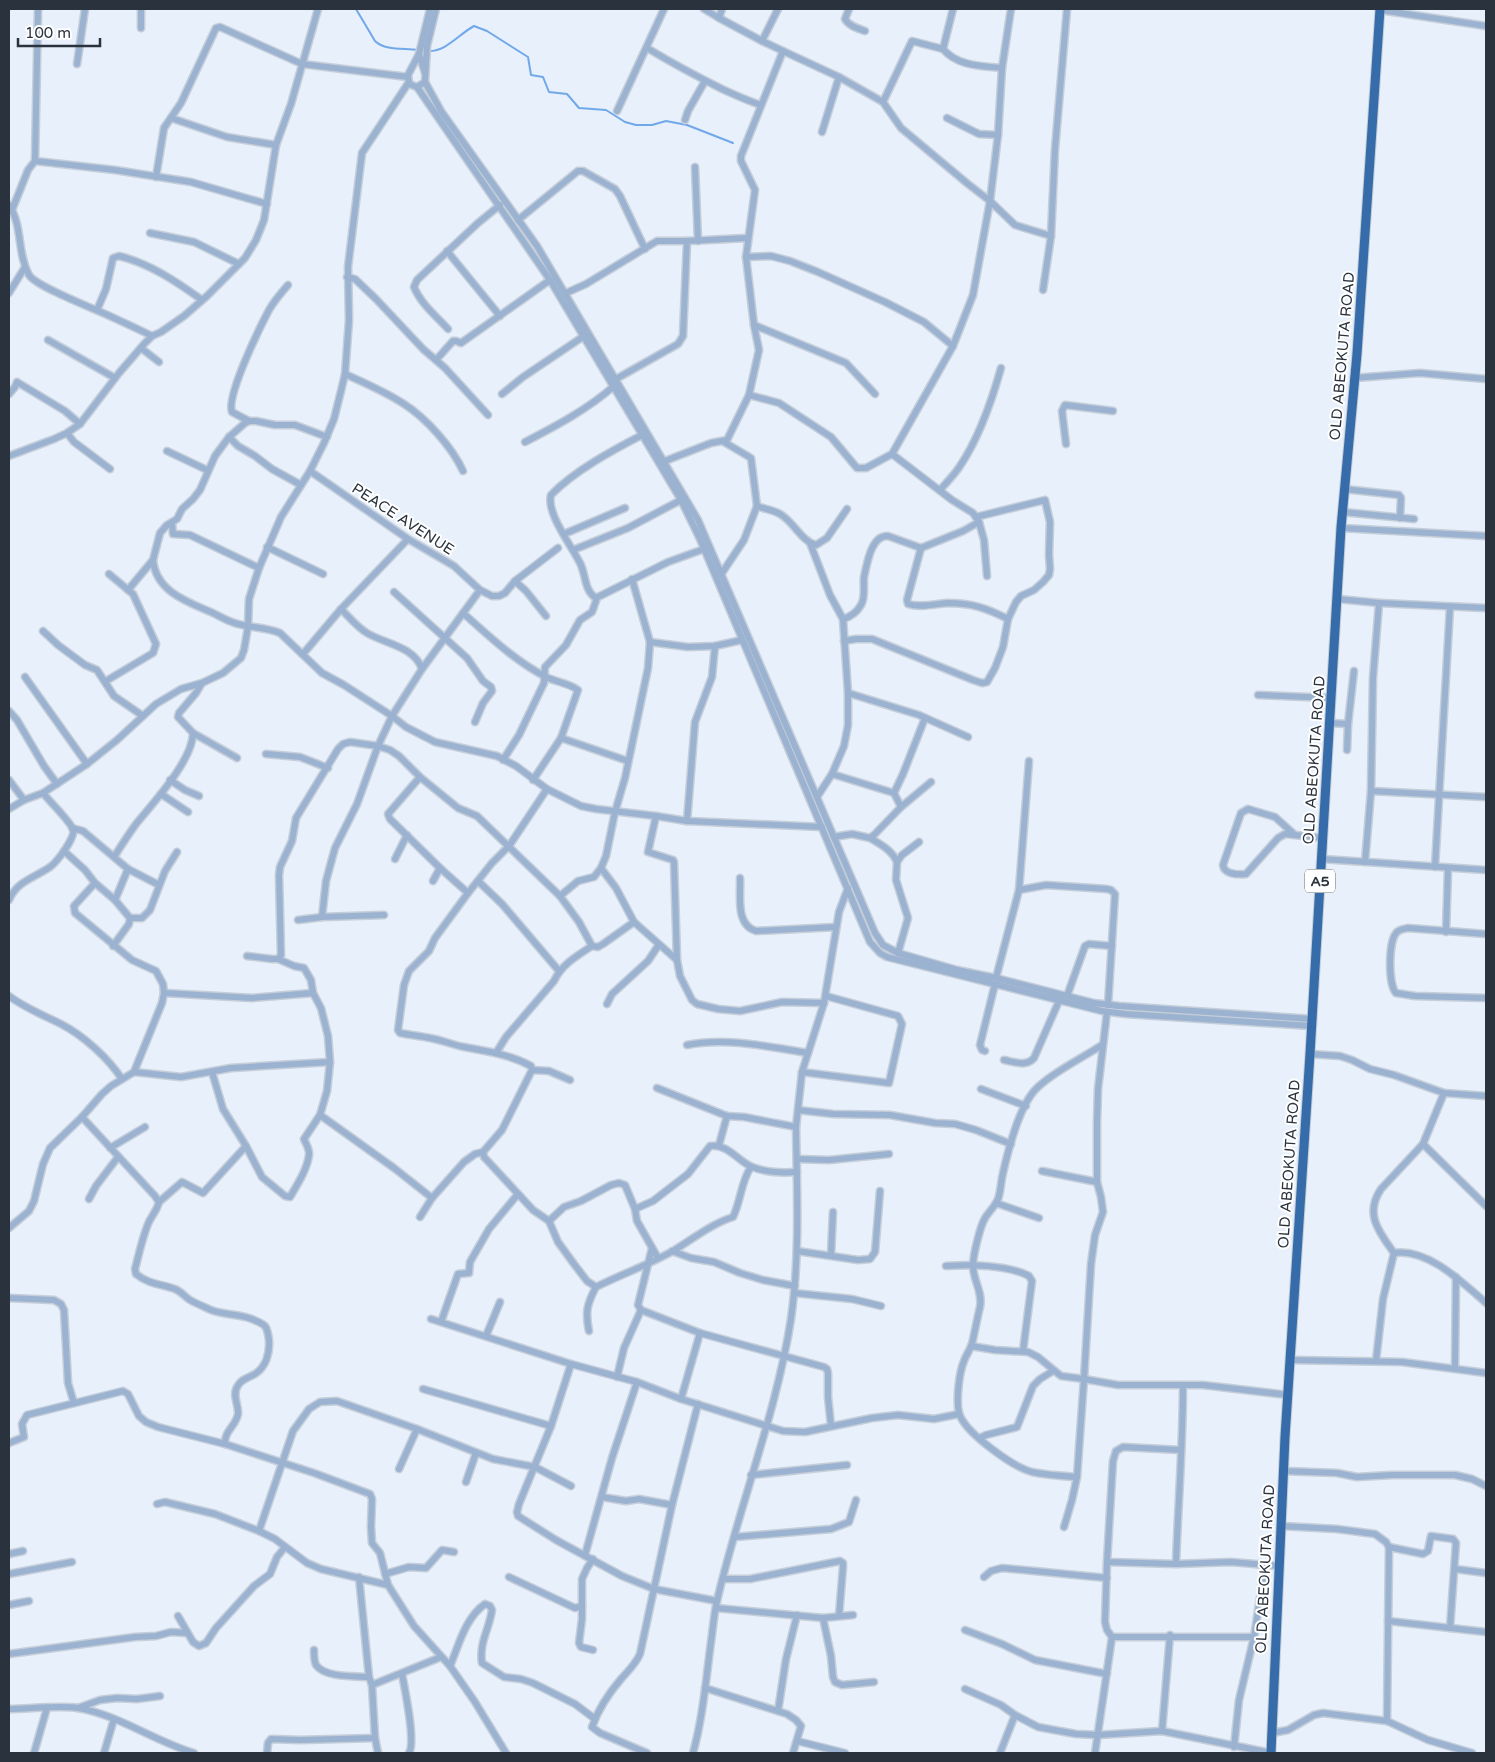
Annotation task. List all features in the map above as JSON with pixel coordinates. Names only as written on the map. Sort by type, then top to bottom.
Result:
[{"type":"highway","name":"OLD ABEOKUTA ROAD","points":[[1271,1753],[1283,1471],[1344,490],[1354,378],[1380,9]]},
{"type":"street","points":[[38,9],[35,161],[28,170],[10,207],[18,228],[25,266],[30,278],[61,295],[152,336]]},
{"type":"street","points":[[77,64],[85,9]]},
{"type":"street","points":[[141,9],[141,28]]},
{"type":"street","points":[[9,456],[68,434],[80,424],[115,378],[152,336],[161,332],[202,300],[240,264],[256,240],[264,220],[276,145],[318,9]]},
{"type":"street","points":[[430,9],[422,52],[425,82],[441,111],[518,220],[566,293],[642,435],[681,500],[704,549],[870,942],[880,954],[887,957],[1067,996],[1107,1008]]},
{"type":"street","points":[[9,810],[24,800],[43,793],[87,764],[117,740],[156,704],[181,689],[202,683],[223,673],[241,658],[248,626],[250,599],[259,568],[281,517],[310,471],[327,437],[334,419],[345,374],[349,320],[347,277],[362,153],[408,79],[422,52],[436,9]]},
{"type":"street","points":[[617,111],[664,9]]},
{"type":"street","points":[[704,9],[762,41],[839,77],[884,102],[901,128],[990,201],[1015,225],[1051,236]]},
{"type":"street","points":[[719,18],[722,9]]},
{"type":"street","points":[[762,41],[778,9]]},
{"type":"street","points":[[848,9],[846,21],[865,31]]},
{"type":"street","points":[[943,48],[953,9]]},
{"type":"street","points":[[749,395],[779,402],[831,436],[857,468],[866,468],[892,454],[954,346],[973,295],[990,201],[998,135],[1002,68],[1011,9]]},
{"type":"street","points":[[1043,290],[1051,236],[1055,150],[1067,9]]},
{"type":"street","points":[[1380,9],[1486,26]]},
{"type":"street","points":[[156,177],[164,128],[188,91],[216,28],[220,27],[302,64],[408,79]]},
{"type":"street","points":[[884,102],[912,41],[943,48],[950,57],[974,66],[1002,68]]},
{"type":"street","points":[[647,48],[705,81],[761,105]]},
{"type":"street","points":[[724,442],[732,432],[749,395],[759,350],[746,257],[754,190],[741,161],[741,156],[783,51]]},
{"type":"street","points":[[822,132],[839,77]]},
{"type":"street","points":[[408,79],[412,86],[417,87],[550,280],[665,461],[698,520],[879,941],[889,950],[1059,1001],[1107,1008],[1312,1022]]},
{"type":"street","points":[[685,120],[705,81]]},
{"type":"street","points":[[417,87],[425,82]]},
{"type":"street","points":[[171,118],[227,137],[276,145]]},
{"type":"street","points":[[947,118],[979,134],[998,135]]},
{"type":"street","points":[[35,161],[191,182],[266,204]]},
{"type":"street","points":[[695,167],[698,241]]},
{"type":"street","points":[[518,220],[578,171],[584,171],[616,189],[645,249]]},
{"type":"street","points":[[448,329],[428,308],[414,288],[419,276],[500,205]]},
{"type":"street","points":[[150,233],[194,242],[240,264]]},
{"type":"street","points":[[566,293],[586,284],[657,241],[747,238]]},
{"type":"street","points":[[525,442],[601,398],[615,383],[678,344],[683,336],[687,241]]},
{"type":"street","points":[[447,251],[500,316]]},
{"type":"street","points":[[97,310],[106,289],[113,258],[119,256],[162,274],[202,300]]},
{"type":"street","points":[[746,257],[771,256],[818,272],[924,322],[954,346]]},
{"type":"street","points":[[9,293],[25,266]]},
{"type":"street","points":[[347,277],[355,280],[376,299],[488,415]]},
{"type":"street","points":[[436,360],[453,342],[456,341],[461,344],[550,280]]},
{"type":"street","points":[[248,421],[232,412],[231,404],[244,362],[269,311],[288,285]]},
{"type":"street","points":[[754,325],[846,363],[874,394]]},
{"type":"street","points":[[502,394],[523,377],[584,336]]},
{"type":"street","points":[[48,340],[115,378]]},
{"type":"street","points":[[141,348],[159,362]]},
{"type":"street","points":[[940,490],[960,466],[971,446],[993,395],[1001,368]]},
{"type":"street","points":[[1354,378],[1420,373],[1486,379]]},
{"type":"street","points":[[345,374],[404,404],[414,412],[448,447],[463,471]]},
{"type":"street","points":[[9,394],[17,382],[66,411],[80,424]]},
{"type":"street","points":[[1066,444],[1062,411],[1065,405],[1112,412]]},
{"type":"street","points":[[128,590],[153,560],[160,533],[167,525],[177,519],[182,509],[200,490],[215,456],[229,437],[248,421],[256,420],[275,425],[295,425],[327,437]]},
{"type":"street","points":[[68,434],[74,442],[110,469]]},
{"type":"street","points":[[596,598],[588,588],[581,564],[550,508],[551,495],[568,480],[642,435]]},
{"type":"street","points":[[229,437],[238,446],[272,469],[301,485]]},
{"type":"street","points":[[665,461],[711,443],[724,442],[751,458],[757,506],[744,540],[722,573]]},
{"type":"street","points":[[167,451],[208,470]]},
{"type":"street","points":[[892,454],[973,513],[978,519],[984,540],[987,576]]},
{"type":"street","name":"PEACE AVENUE","points":[[310,471],[408,539],[454,566],[480,590]]},
{"type":"street","points":[[1344,490],[1400,495],[1400,518]]},
{"type":"street","points":[[573,550],[628,528],[681,500]]},
{"type":"street","points":[[843,619],[857,611],[864,600],[864,578],[876,540],[883,536],[888,536],[920,548],[963,531],[978,519],[1045,500],[1050,522],[1049,575],[1034,590],[1021,596],[1016,602],[1008,620],[1003,647],[987,682],[982,683],[872,639],[844,641]]},
{"type":"street","points":[[757,506],[780,514],[791,522],[810,543],[830,595],[843,619],[848,693],[846,736],[844,746],[832,774],[817,797]]},
{"type":"street","points":[[564,534],[625,508]]},
{"type":"street","points":[[810,543],[816,545],[827,538],[847,510]]},
{"type":"street","points":[[1343,512],[1414,519]]},
{"type":"street","points":[[172,523],[173,534],[190,535],[259,568]]},
{"type":"street","points":[[1342,528],[1486,536]]},
{"type":"street","points":[[303,654],[341,609],[408,539]]},
{"type":"street","points":[[267,548],[323,574]]},
{"type":"street","points":[[322,917],[326,881],[335,848],[357,804],[378,746],[392,716],[422,669],[480,590],[492,596],[499,596],[505,593],[516,581],[558,548]]},
{"type":"street","points":[[920,548],[907,600],[908,604],[914,606],[948,603],[984,608],[1008,620]]},
{"type":"street","points":[[596,598],[668,562],[704,549]]},
{"type":"street","points":[[153,560],[157,576],[179,598],[231,622],[280,633],[322,673],[344,685],[406,727],[435,742],[498,756],[516,766],[547,789],[581,806],[687,821],[822,827]]},
{"type":"street","points":[[106,681],[153,653],[156,644],[133,594],[109,574]]},
{"type":"street","points":[[560,896],[578,881],[594,877],[601,868],[609,846],[648,668],[650,642],[632,579]]},
{"type":"street","points":[[516,581],[546,616]]},
{"type":"street","points":[[394,592],[467,658],[483,681],[492,689],[475,722]]},
{"type":"street","points":[[503,760],[519,735],[544,683],[545,667],[566,644],[580,620],[592,612],[596,598]]},
{"type":"street","points":[[1338,599],[1379,604],[1486,608]]},
{"type":"street","points":[[1365,862],[1371,791],[1373,678],[1379,604]]},
{"type":"street","points":[[1435,867],[1450,607]]},
{"type":"street","points":[[341,609],[365,632],[404,649],[414,656],[420,662],[422,669]]},
{"type":"street","points":[[463,613],[502,647],[545,677],[578,690],[561,738],[533,780]]},
{"type":"street","points":[[43,631],[85,665],[97,670],[106,681],[114,696],[143,716]]},
{"type":"street","points":[[650,642],[688,647],[715,646],[742,640]]},
{"type":"street","points":[[687,821],[695,722],[712,677],[715,646]]},
{"type":"street","points":[[1346,750],[1354,671]]},
{"type":"street","points":[[25,677],[87,764]]},
{"type":"street","points":[[202,683],[178,717],[193,733],[237,758]]},
{"type":"street","points":[[848,693],[925,718],[968,737]]},
{"type":"street","points":[[1258,695],[1332,698]]},
{"type":"street","points":[[9,711],[17,720],[57,784]]},
{"type":"street","points":[[894,793],[925,718]]},
{"type":"street","points":[[1330,722],[1348,724]]},
{"type":"street","points":[[114,857],[135,825],[170,780],[191,746],[193,733]]},
{"type":"street","points":[[561,738],[628,761]]},
{"type":"street","points":[[278,959],[282,949],[279,875],[280,867],[292,840],[293,826],[338,749],[350,742],[378,746],[390,750],[458,808],[477,816],[560,896],[579,922],[592,946]]},
{"type":"street","points":[[266,754],[300,757],[328,768]]},
{"type":"street","points":[[985,1051],[982,1050],[980,1045],[1019,890],[1029,761]]},
{"type":"street","points":[[832,774],[894,793],[901,807]]},
{"type":"street","points":[[420,777],[388,814],[390,819],[468,893]]},
{"type":"street","points":[[9,780],[24,800]]},
{"type":"street","points":[[170,780],[185,790],[199,796]]},
{"type":"street","points":[[870,838],[901,807],[931,782]]},
{"type":"street","points":[[532,1070],[531,1066],[524,1062],[496,1053],[400,1033],[398,1030],[404,985],[409,971],[429,952],[435,938],[468,893],[508,846],[547,789]]},
{"type":"street","points":[[1371,791],[1486,797]]},
{"type":"street","points":[[43,793],[75,830],[128,869],[159,885]]},
{"type":"street","points":[[161,794],[188,812]]},
{"type":"street","points":[[1295,835],[1276,818],[1248,809],[1243,811],[1222,864],[1223,868],[1225,871],[1239,875],[1246,874],[1278,838],[1284,834],[1323,838]]},
{"type":"street","points":[[656,816],[648,852],[673,860],[674,862],[676,960],[692,1000],[697,1004],[718,1009],[740,1011],[782,1002],[825,999],[898,1016],[901,1020],[902,1024],[889,1083],[802,1072]]},
{"type":"street","points":[[9,900],[18,886],[26,879],[51,867],[64,851],[75,830]]},
{"type":"street","points":[[834,837],[852,834],[870,838],[895,855],[897,862],[896,880],[908,918],[898,953]]},
{"type":"street","points":[[394,859],[408,835]]},
{"type":"street","points":[[897,862],[902,855],[919,842]]},
{"type":"street","points":[[64,851],[95,883],[115,900],[132,920]]},
{"type":"street","points":[[113,946],[132,920],[142,918],[150,910],[165,870],[177,852]]},
{"type":"street","points":[[1322,859],[1448,869],[1486,870]]},
{"type":"street","points":[[433,881],[440,868]]},
{"type":"street","points":[[601,868],[616,888],[634,922],[658,946],[676,960]]},
{"type":"street","points":[[115,900],[128,869]]},
{"type":"street","points":[[1446,932],[1448,869]]},
{"type":"street","points":[[740,878],[742,919],[746,926],[751,929],[836,927]]},
{"type":"street","points":[[478,881],[502,904],[559,971]]},
{"type":"street","points":[[95,883],[74,906],[74,910],[113,946],[132,960],[156,971],[164,984],[162,1004],[134,1072]]},
{"type":"street","points":[[1019,890],[1046,885],[1112,890],[1115,894],[1098,1106],[1097,1182],[1103,1212],[1095,1234],[1091,1264],[1077,1477],[1064,1527]]},
{"type":"street","points":[[693,1753],[698,1735],[717,1605],[784,1355],[795,1286],[797,1251],[796,1127],[802,1072],[825,999],[838,912],[848,888]]},
{"type":"street","points":[[298,920],[384,914]]},
{"type":"street","points":[[496,1053],[506,1037],[554,981],[559,971],[592,946],[598,947],[634,922]]},
{"type":"street","points":[[1486,934],[1408,928],[1398,931],[1395,935],[1390,956],[1392,989],[1396,993],[1415,996],[1486,998]]},
{"type":"street","points":[[1067,996],[1085,946],[1090,944],[1112,946]]},
{"type":"street","points":[[607,1004],[612,994],[636,974],[658,946]]},
{"type":"street","points":[[212,1072],[223,1108],[262,1177],[285,1196],[290,1197],[300,1181],[309,1156],[304,1139],[320,1115],[328,1091],[330,1062],[328,1036],[321,1008],[313,993],[311,980],[304,968],[278,959],[272,960],[247,956]]},
{"type":"street","points":[[164,993],[252,998],[313,993]]},
{"type":"street","points":[[9,996],[24,1007],[69,1029],[101,1054],[122,1079]]},
{"type":"street","points":[[1004,1060],[1025,1064],[1030,1063],[1034,1058],[1059,1001]]},
{"type":"street","points":[[687,1045],[729,1042],[808,1053]]},
{"type":"street","points":[[1077,1477],[1031,1472],[1015,1465],[969,1429],[959,1414],[960,1376],[971,1346],[980,1303],[980,1291],[973,1266],[984,1219],[996,1203],[1011,1144],[1026,1106],[1031,1095],[1040,1084],[1102,1045]]},
{"type":"street","points":[[1310,1054],[1340,1056],[1370,1069],[1394,1075],[1444,1093],[1486,1096]]},
{"type":"street","points":[[9,1228],[29,1211],[34,1201],[43,1164],[50,1148],[82,1117],[102,1094],[134,1072],[181,1077],[231,1068],[330,1062]]},
{"type":"street","points":[[532,1070],[549,1071],[570,1080]]},
{"type":"street","points":[[420,1217],[432,1198],[464,1162],[475,1154],[482,1152],[502,1130],[532,1070]]},
{"type":"street","points":[[657,1088],[727,1116],[744,1117],[796,1127]]},
{"type":"street","points":[[981,1088],[1026,1106]]},
{"type":"street","points":[[1376,1361],[1384,1299],[1394,1253],[1376,1229],[1374,1213],[1376,1197],[1424,1144],[1444,1093]]},
{"type":"street","points":[[798,1110],[833,1114],[890,1116],[955,1124],[1011,1144]]},
{"type":"street","points":[[320,1115],[432,1198]]},
{"type":"street","points":[[719,1145],[727,1116]]},
{"type":"street","points":[[82,1117],[155,1196],[158,1202],[157,1209],[146,1231],[135,1268],[136,1274],[152,1284],[174,1289],[184,1294],[190,1300],[212,1310],[244,1316],[262,1323],[268,1329],[268,1356],[261,1368],[245,1378],[237,1387],[235,1396],[238,1414],[224,1438],[225,1444]]},
{"type":"street","points":[[110,1148],[145,1127]]},
{"type":"street","points":[[1424,1144],[1486,1206]]},
{"type":"street","points":[[634,1209],[652,1201],[688,1174],[710,1146],[719,1145],[727,1149],[751,1167],[780,1173],[797,1172]]},
{"type":"street","points":[[158,1202],[182,1182],[203,1194],[246,1146]]},
{"type":"street","points":[[482,1152],[484,1157],[533,1210],[549,1221],[558,1242],[587,1281],[596,1287]]},
{"type":"street","points":[[796,1159],[829,1160],[890,1154]]},
{"type":"street","points":[[89,1198],[118,1157]]},
{"type":"street","points":[[589,1331],[586,1315],[596,1287],[648,1264],[720,1221],[733,1217],[738,1206],[745,1175],[751,1167]]},
{"type":"street","points":[[1042,1171],[1097,1182]]},
{"type":"street","points":[[549,1221],[564,1207],[581,1201],[611,1185],[619,1183],[625,1185],[637,1221],[658,1258]]},
{"type":"street","points":[[797,1251],[831,1254],[858,1260],[870,1259],[875,1252],[880,1191]]},
{"type":"street","points":[[441,1322],[458,1274],[469,1274],[470,1262],[489,1229],[518,1194]]},
{"type":"street","points":[[996,1203],[1039,1218]]},
{"type":"street","points":[[831,1254],[833,1212]]},
{"type":"street","points":[[617,1377],[624,1348],[640,1310],[638,1305],[652,1248]]},
{"type":"street","points":[[672,1251],[691,1258],[714,1262],[763,1280],[795,1286]]},
{"type":"street","points":[[1394,1253],[1408,1252],[1434,1262],[1456,1277],[1486,1303]]},
{"type":"street","points":[[946,1266],[1004,1268],[1026,1274],[1031,1278],[1023,1351]]},
{"type":"street","points":[[1456,1277],[1456,1368]]},
{"type":"street","points":[[794,1293],[852,1299],[881,1306]]},
{"type":"street","points":[[9,1298],[54,1300],[61,1304],[64,1310],[68,1383],[74,1403]]},
{"type":"street","points":[[486,1336],[500,1302]]},
{"type":"street","points":[[640,1310],[700,1332],[824,1367],[827,1369],[828,1398],[832,1426]]},
{"type":"street","points":[[431,1319],[571,1364],[637,1382],[681,1399],[782,1431],[805,1432],[872,1418],[898,1416],[934,1419],[959,1414]]},
{"type":"street","points":[[681,1399],[700,1332]]},
{"type":"street","points":[[971,1346],[995,1350],[1023,1351],[1038,1357],[1053,1371],[1067,1378],[1118,1385],[1202,1386],[1288,1395]]},
{"type":"street","points":[[1291,1360],[1402,1362],[1456,1368],[1486,1374]]},
{"type":"street","points":[[571,1364],[551,1426],[516,1512],[518,1516],[622,1576],[654,1589],[717,1605],[823,1618],[852,1615]]},
{"type":"street","points":[[980,1438],[1019,1424],[1033,1386],[1053,1371]]},
{"type":"street","points":[[585,1555],[612,1458],[637,1382]]},
{"type":"street","points":[[1176,1564],[1183,1431],[1183,1386]]},
{"type":"street","points":[[423,1389],[551,1426]]},
{"type":"street","points":[[9,1443],[24,1438],[22,1424],[27,1415],[123,1391],[128,1394],[139,1416],[146,1422],[158,1427],[225,1444],[364,1491],[372,1496],[372,1543],[380,1553],[388,1585],[414,1626],[450,1666],[475,1702],[506,1753]]},
{"type":"street","points":[[259,1532],[293,1431],[309,1409],[320,1402],[337,1401],[493,1459],[534,1467],[571,1486]]},
{"type":"street","points":[[646,1753],[600,1733],[592,1727],[607,1699],[621,1679],[636,1664],[646,1636],[672,1505],[698,1404]]},
{"type":"street","points":[[399,1469],[417,1430]]},
{"type":"street","points":[[1095,1753],[1112,1637],[1106,1630],[1105,1622],[1112,1461],[1116,1451],[1123,1447],[1181,1450]]},
{"type":"street","points":[[466,1482],[476,1453]]},
{"type":"street","points":[[751,1475],[847,1465]]},
{"type":"street","points":[[1283,1471],[1337,1472],[1358,1477],[1455,1474],[1486,1486]]},
{"type":"street","points":[[602,1498],[626,1501],[639,1499],[672,1505]]},
{"type":"street","points":[[735,1537],[831,1529],[849,1522],[856,1500]]},
{"type":"street","points":[[157,1504],[165,1502],[215,1514],[259,1532],[285,1547],[307,1563],[321,1569],[388,1585]]},
{"type":"street","points":[[1281,1526],[1338,1528],[1375,1534],[1386,1542],[1389,1547],[1387,1721]]},
{"type":"street","points":[[1389,1547],[1424,1554],[1428,1551],[1431,1536],[1453,1539],[1456,1542],[1450,1628]]},
{"type":"street","points":[[178,1616],[193,1642],[199,1646],[206,1643],[216,1628],[254,1586],[270,1574],[277,1557],[285,1547]]},
{"type":"street","points":[[385,1574],[409,1568],[426,1568],[439,1552],[446,1550],[454,1552]]},
{"type":"street","points":[[9,1554],[23,1551]]},
{"type":"street","points":[[592,1559],[582,1579],[582,1606],[578,1643],[593,1650]]},
{"type":"street","points":[[723,1580],[750,1579],[840,1561],[843,1563],[843,1567],[839,1616]]},
{"type":"street","points":[[9,1574],[72,1562]]},
{"type":"street","points":[[1107,1562],[1176,1564],[1231,1562],[1279,1566]]},
{"type":"street","points":[[1234,1746],[1240,1700],[1254,1636],[1265,1566]]},
{"type":"street","points":[[984,1577],[991,1571],[1002,1568],[1107,1578]]},
{"type":"street","points":[[1455,1569],[1486,1573]]},
{"type":"street","points":[[359,1577],[378,1753]]},
{"type":"street","points":[[510,1577],[575,1608],[582,1606]]},
{"type":"street","points":[[9,1605],[28,1601]]},
{"type":"street","points":[[450,1666],[468,1621],[485,1604],[490,1606],[492,1610],[491,1620],[483,1639],[480,1654],[482,1663],[504,1677],[533,1683],[575,1704],[595,1720]]},
{"type":"street","points":[[778,1712],[786,1659],[797,1615]]},
{"type":"street","points":[[823,1618],[835,1682],[842,1685],[874,1682]]},
{"type":"street","points":[[1388,1621],[1486,1632]]},
{"type":"street","points":[[965,1630],[1002,1644],[1035,1660],[1107,1674]]},
{"type":"street","points":[[9,1654],[135,1637],[156,1636],[172,1632],[186,1632]]},
{"type":"street","points":[[1112,1637],[1170,1635],[1254,1636]]},
{"type":"street","points":[[1162,1731],[1170,1635]]},
{"type":"street","points":[[314,1650],[315,1663],[322,1670],[334,1675],[369,1677]]},
{"type":"street","points":[[372,1685],[441,1657]]},
{"type":"street","points":[[402,1674],[412,1735],[412,1749],[408,1753]]},
{"type":"street","points":[[705,1688],[778,1712],[796,1720],[801,1726],[793,1753]]},
{"type":"street","points":[[965,1689],[1001,1705],[1038,1727],[1076,1734],[1098,1735],[1162,1731],[1271,1753]]},
{"type":"street","points":[[78,1708],[100,1700],[160,1696]]},
{"type":"street","points":[[34,1753],[47,1708]]},
{"type":"street","points":[[9,1709],[78,1708],[114,1719],[179,1749],[194,1753]]},
{"type":"street","points":[[1272,1733],[1288,1730],[1314,1715],[1323,1713],[1387,1721],[1428,1740],[1472,1753]]},
{"type":"street","points":[[1000,1753],[1015,1715]]},
{"type":"street","points":[[104,1753],[114,1719]]},
{"type":"street","points":[[268,1753],[268,1743],[271,1739],[375,1738]]},
{"type":"street","points":[[797,1741],[845,1753]]},
{"type":"waterway","points":[[356,9],[375,41],[379,44],[389,48],[418,50]]},
{"type":"waterway","points":[[428,51],[435,51],[447,46],[474,26],[487,31],[528,57],[531,75],[543,77],[549,92],[567,94],[579,108],[606,110],[625,122],[636,125],[652,125],[666,121],[687,125],[733,143]]}]
